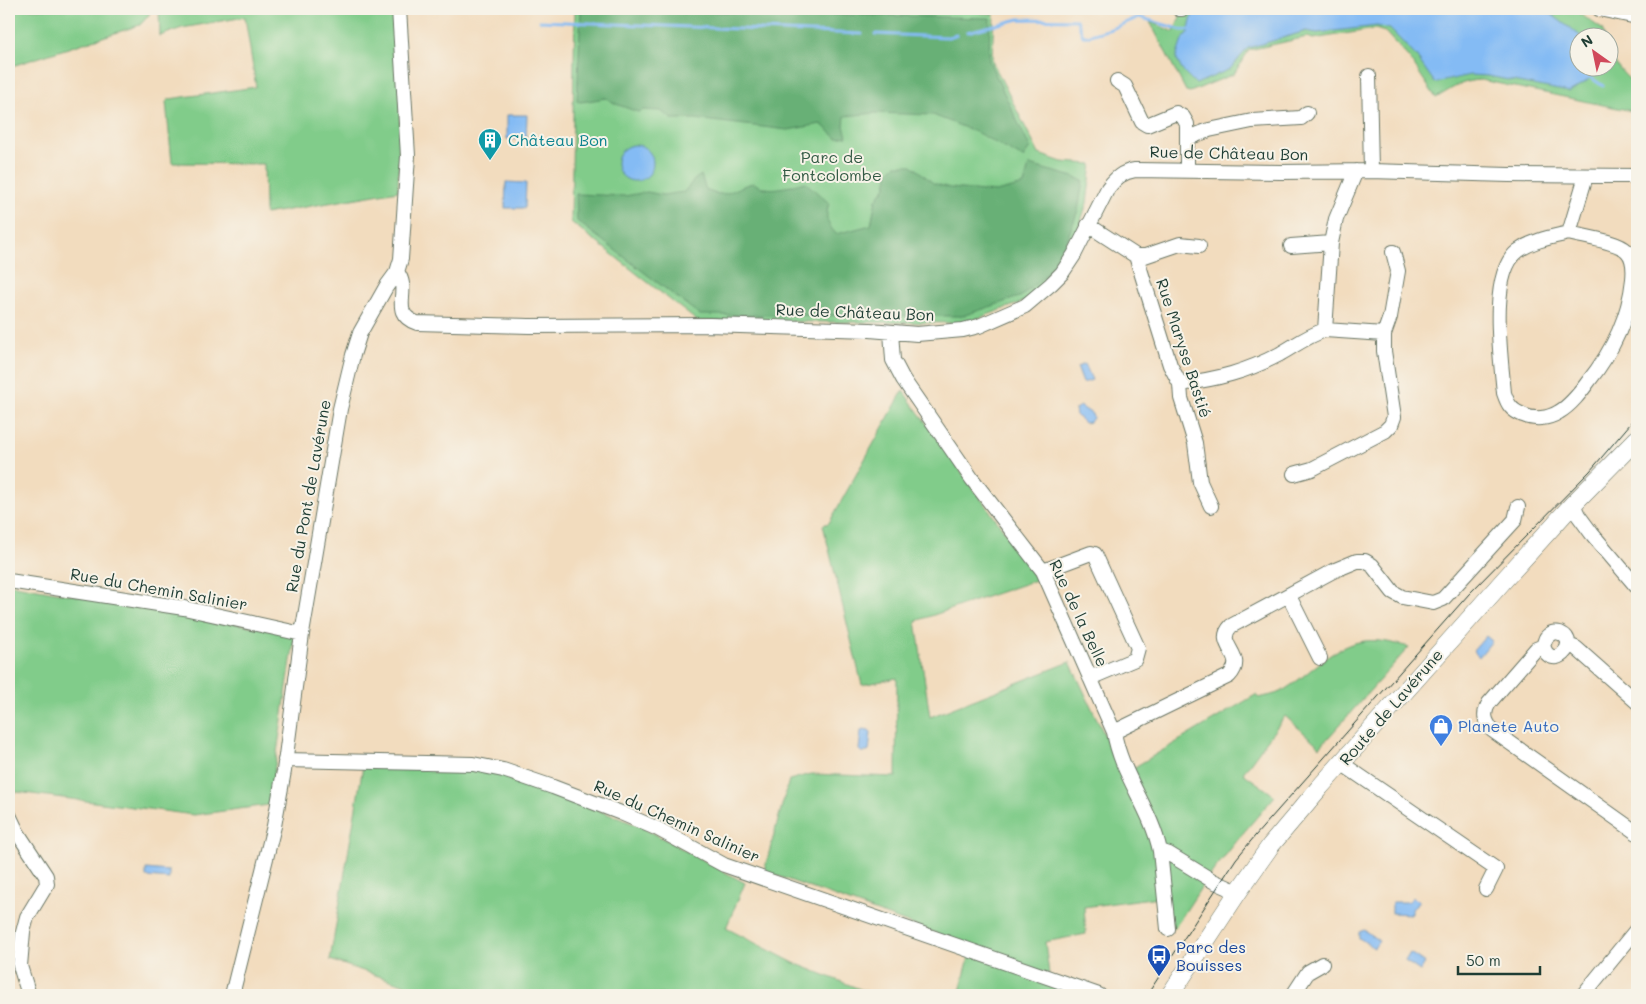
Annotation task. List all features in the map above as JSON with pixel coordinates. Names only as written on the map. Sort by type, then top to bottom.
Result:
[{"type":"main road","name":"Route de Lavérune","points":[[1170,995],[1271,845],[1341,763],[1573,504],[1637,440]]},
{"type":"street","name":"Rue du Pont de Lavérune","points":[[232,995],[274,826],[302,634],[340,409],[360,333],[386,287],[397,272],[401,260],[408,156],[399,9]]},
{"type":"street","points":[[1599,9],[1637,17]]},
{"type":"street","points":[[1368,76],[1371,170]]},
{"type":"street","points":[[1117,81],[1125,86],[1142,122],[1147,125],[1176,114],[1183,117],[1188,124],[1187,171]]},
{"type":"street","points":[[1188,138],[1209,130],[1252,121],[1301,118],[1307,113]]},
{"type":"street","name":"Rue de Château Bon","points":[[397,272],[401,277],[402,313],[408,320],[417,324],[529,326],[710,325],[917,334],[979,326],[1025,306],[1062,273],[1074,255],[1108,188],[1116,178],[1125,172],[1136,170],[1371,170],[1637,176]]},
{"type":"street","points":[[1325,330],[1331,243],[1336,219],[1356,171]]},
{"type":"street","points":[[1569,233],[1586,176]]},
{"type":"street","points":[[1088,225],[1136,256],[1145,256],[1180,244],[1199,246]]},
{"type":"street","points":[[1569,233],[1614,244],[1626,249],[1632,257],[1634,269],[1628,308],[1622,326],[1603,362],[1580,393],[1558,413],[1544,418],[1530,418],[1513,410],[1508,404],[1504,393],[1499,310],[1505,268],[1517,252],[1534,242],[1569,233]]},
{"type":"street","points":[[1291,246],[1331,243]]},
{"type":"street","points":[[1294,474],[1312,470],[1391,426],[1394,417],[1384,350],[1384,334],[1390,317],[1398,272],[1394,252]]},
{"type":"street","name":"Rue Maryse Bastié","points":[[1136,256],[1170,365],[1180,384],[1181,398],[1195,443],[1200,482],[1212,506]]},
{"type":"street","points":[[1180,384],[1214,379],[1240,372],[1281,353],[1310,334],[1325,330],[1384,334]]},
{"type":"street","name":"Rue de la Belle","points":[[891,332],[893,360],[903,379],[972,479],[1043,570],[1114,732],[1116,749],[1152,823],[1160,851],[1168,929]]},
{"type":"street","points":[[1573,504],[1578,515],[1592,534],[1637,587]]},
{"type":"street","points":[[1114,732],[1228,676],[1235,669],[1236,664],[1226,640],[1227,629],[1236,622],[1357,561],[1365,561],[1372,565],[1393,592],[1411,598],[1438,602],[1448,594],[1515,520],[1518,507]]},
{"type":"street","points":[[1043,570],[1091,553],[1095,554],[1134,640],[1138,651],[1135,659],[1090,678]]},
{"type":"street","name":"Rue du Chemin Salinier","points":[[9,581],[184,608],[302,634]]},
{"type":"street","points":[[1289,596],[1320,658]]},
{"type":"street","points":[[1637,702],[1576,648],[1568,645],[1567,650],[1563,654],[1553,657],[1544,650],[1543,644],[1536,649],[1490,703],[1485,713],[1485,718],[1492,730],[1637,833]]},
{"type":"street","name":"Rue du Chemin Salinier","points":[[285,760],[473,764],[503,770],[554,786],[648,825],[724,865],[1099,995]]},
{"type":"street","points":[[1341,763],[1496,869],[1486,889]]},
{"type":"street","points":[[9,815],[17,832],[46,876],[47,884],[27,917],[23,932],[20,966],[29,995]]},
{"type":"street","points":[[1160,851],[1169,854],[1213,882],[1238,892]]},
{"type":"street","points":[[1583,995],[1637,929]]},
{"type":"street","points":[[1293,995],[1308,972],[1322,964]]},
{"type":"green space","points":[[9,9],[151,9],[149,15],[140,25],[9,67]]},
{"type":"green space","points":[[159,9],[394,9],[400,97],[398,191],[265,214],[264,164],[172,163],[166,102],[169,99],[256,87],[245,17],[182,28],[160,36]]},
{"type":"green space","name":"Parc de Fontcolombe","points":[[575,9],[797,9],[946,12],[947,9],[981,9],[980,13],[994,14],[992,61],[1039,154],[1062,162],[1092,164],[1087,203],[1063,266],[1026,301],[965,323],[697,321],[571,222]]},
{"type":"green space","points":[[581,9],[990,18],[989,61],[1030,148],[1023,158],[976,132],[933,115],[876,113],[845,116],[844,126],[847,136],[837,138],[821,124],[788,130],[695,119],[672,119],[661,111],[644,110],[638,112],[606,98],[577,101]]},
{"type":"green space","points":[[1183,9],[1573,9],[1601,28],[1568,28],[1568,78],[1618,78],[1618,67],[1637,86],[1637,112],[1481,80],[1463,83],[1436,98],[1409,58],[1385,32],[1375,29],[1313,39],[1307,37],[1249,50],[1234,74],[1190,92],[1186,91],[1150,22],[1174,32]]},
{"type":"green space","points":[[895,165],[912,165],[933,183],[950,188],[996,192],[1024,185],[1029,165],[1083,181],[1078,210],[1059,262],[1022,296],[962,316],[700,315],[577,221],[576,194],[625,196],[647,192],[663,195],[684,192],[701,175],[706,190],[720,194],[754,183],[772,189],[805,182],[829,203],[827,220],[836,234],[871,225],[876,200],[886,186],[889,171]]},
{"type":"green space","points":[[903,391],[1039,579],[916,621],[930,717],[1070,662],[1123,774],[1257,694],[1259,698],[1282,691],[1329,656],[1349,645],[1359,642],[1384,641],[1409,647],[1320,747],[1285,716],[1243,773],[1275,796],[1206,880],[1174,929],[1159,897],[1084,907],[1086,934],[1045,942],[1049,974],[764,871],[789,780],[811,774],[896,777],[897,678],[862,685],[823,525],[829,523]]},
{"type":"green space","points":[[9,584],[295,634],[269,805],[194,815],[9,791]]},
{"type":"green space","points":[[363,766],[472,768],[501,773],[642,827],[745,883],[726,928],[794,963],[875,995],[436,995],[330,960]]},
{"type":"green space","points":[[970,954],[1087,995],[959,995]]},
{"type":"water","points":[[1194,9],[1544,9],[1570,28],[1568,28],[1568,78],[1590,78],[1569,92],[1488,76],[1470,75],[1435,83],[1416,56],[1390,29],[1377,26],[1317,33],[1306,31],[1248,48],[1230,69],[1196,84],[1182,70],[1176,58],[1182,40],[1188,33]]},
{"type":"water","points":[[507,115],[527,115],[526,140],[507,139]]},
{"type":"water","points":[[635,145],[642,146],[648,150],[652,156],[652,170],[648,176],[642,180],[635,181],[628,180],[622,176],[618,170],[617,163],[618,156],[622,150],[628,146]]},
{"type":"water","points":[[506,182],[526,183],[525,208],[505,208]]},
{"type":"water","points":[[1085,364],[1092,380],[1083,383],[1077,367]]},
{"type":"water","points":[[1080,406],[1092,414],[1093,418],[1090,422],[1084,423],[1076,415],[1075,409]]},
{"type":"water","points":[[1486,636],[1492,641],[1479,657],[1473,651]]},
{"type":"water","points":[[863,729],[871,732],[868,752],[861,752],[859,750],[861,731]]},
{"type":"water","points":[[146,869],[169,871],[169,879],[146,877]]},
{"type":"water","points":[[1413,897],[1420,902],[1412,909],[1412,914],[1392,913],[1392,902],[1408,902]]},
{"type":"water","points":[[1364,930],[1379,941],[1374,948],[1359,938],[1359,932]]},
{"type":"water","points":[[1410,953],[1425,963],[1420,971],[1405,961]]},
{"type":"waterway","points":[[967,32],[1019,19],[1077,20],[1083,36],[1087,36],[1111,29],[1139,17],[1182,30],[1193,30]]},
{"type":"waterway","points":[[540,21],[862,34]]},
{"type":"waterway","points":[[875,34],[948,37],[956,35]]},
{"type":"waterway","points":[[1591,78],[1603,86]]},
{"type":"tram line","points":[[1147,995],[1236,859],[1255,836],[1469,594],[1590,471],[1637,416]]},
{"type":"place","name":"Château Bon","points":[[490,161]]},
{"type":"place","name":"Planete Auto","points":[[1441,747]]},
{"type":"place","name":"Parc des Bouisses","points":[[1159,977]]}]
